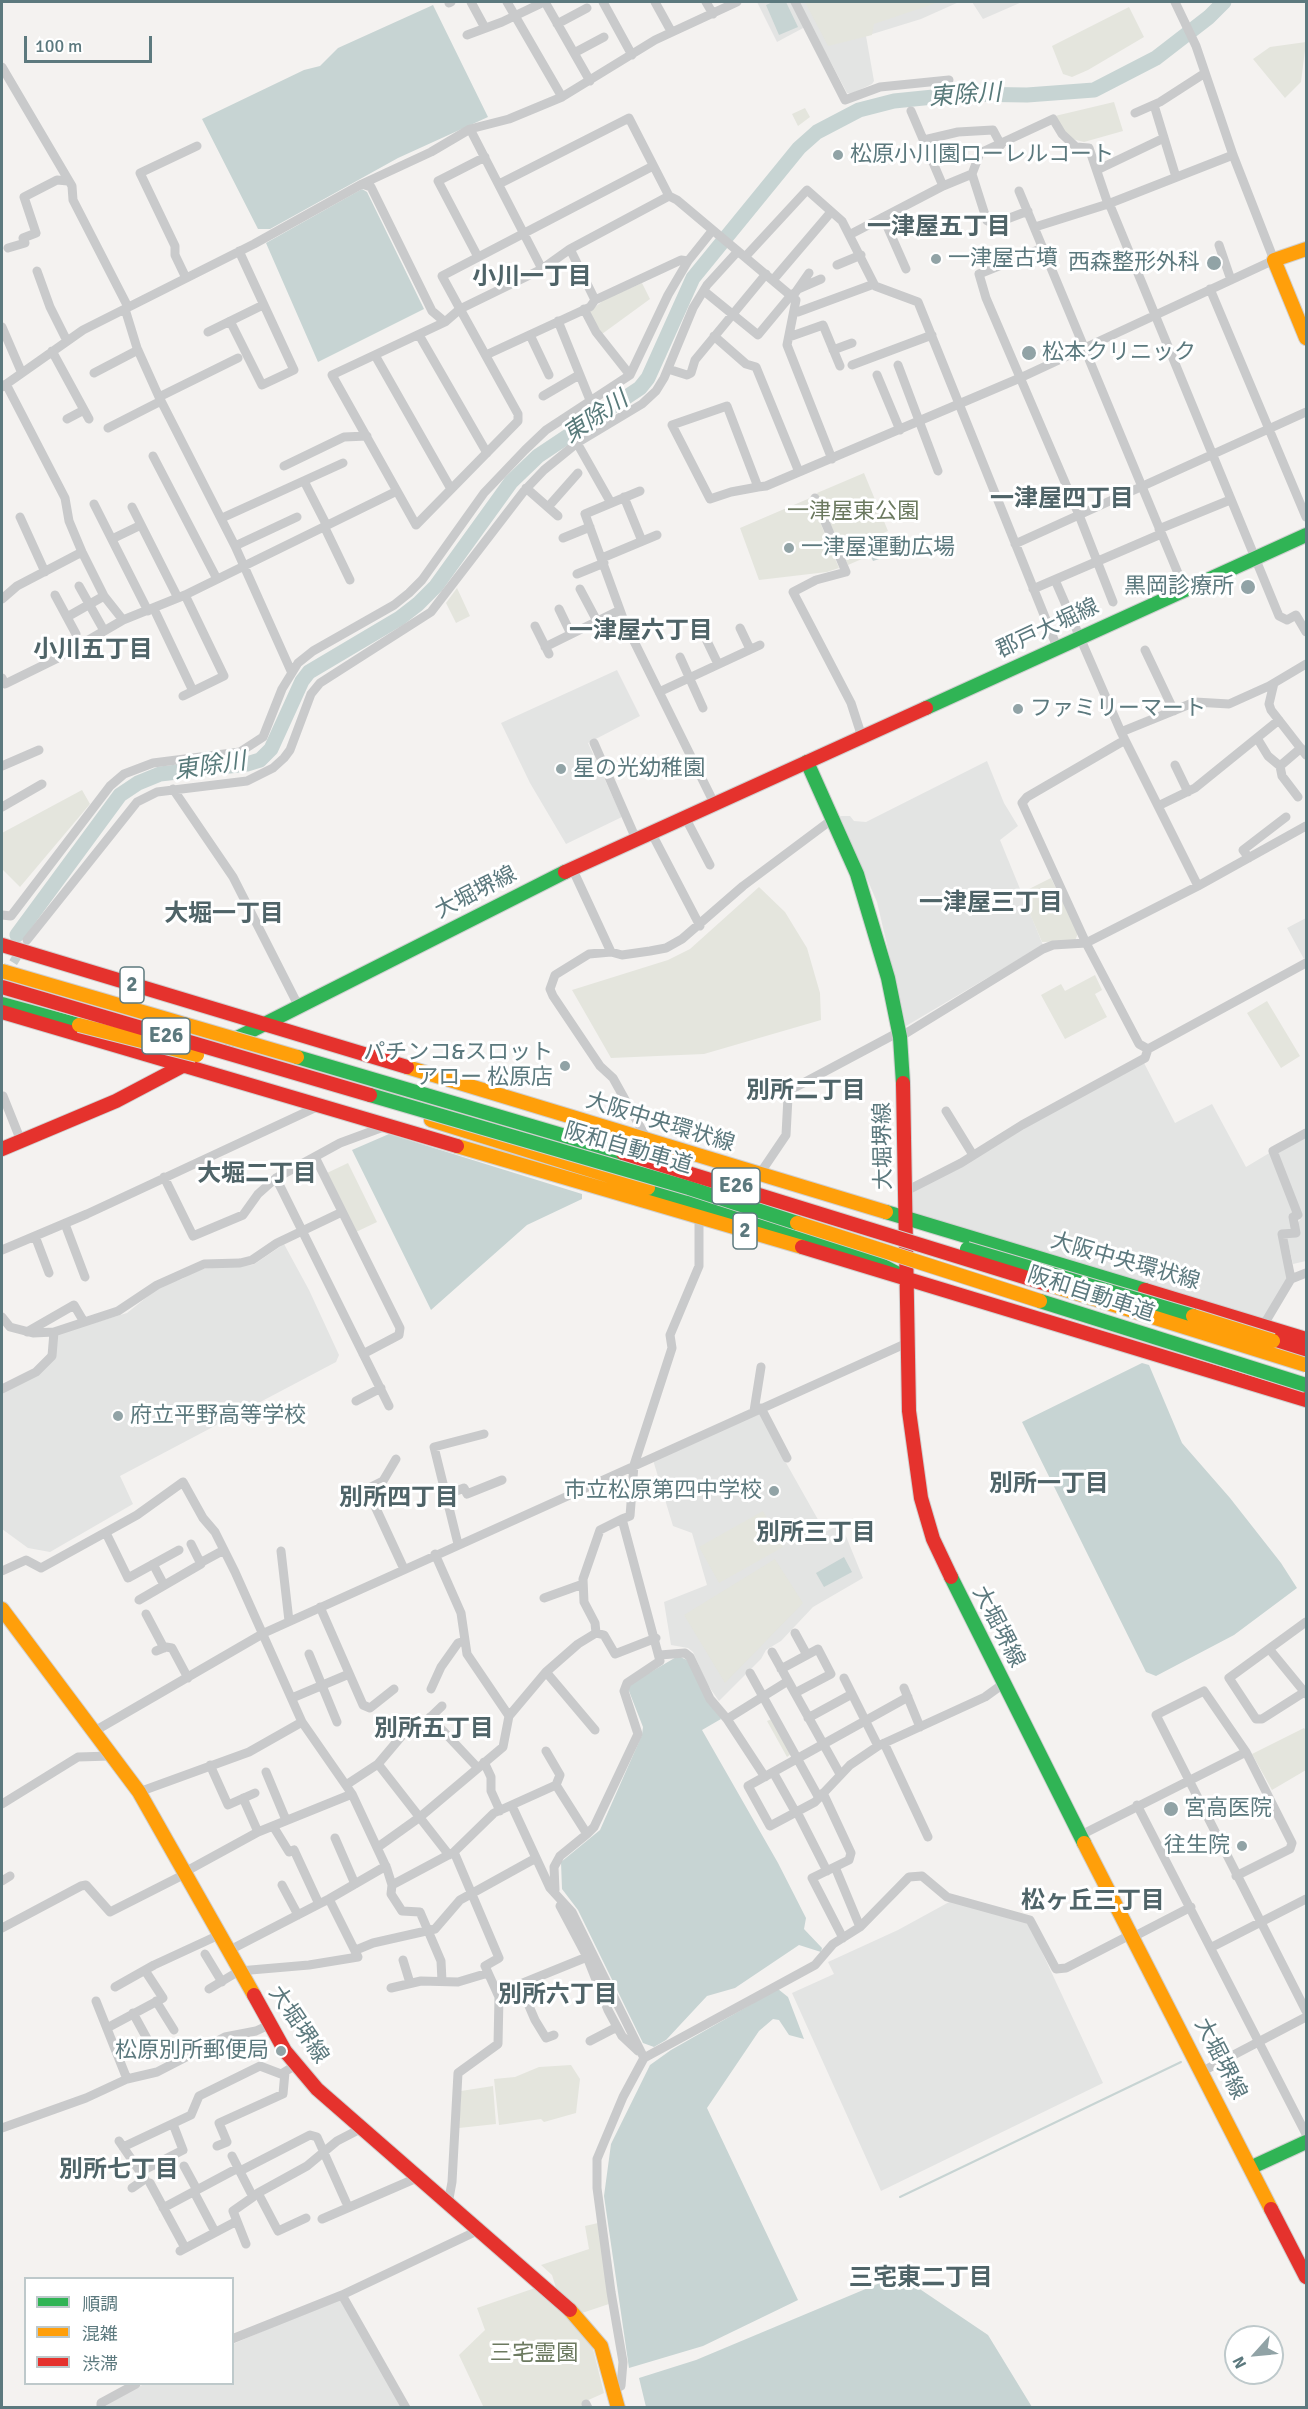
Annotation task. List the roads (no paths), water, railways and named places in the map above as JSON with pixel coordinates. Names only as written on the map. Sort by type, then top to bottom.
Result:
[{"type":"main road","points":[[1306,249],[1274,260],[1306,338]]},
{"type":"main road","name":"郡戸大堀線","points":[[807,762],[1306,535]]},
{"type":"main road","name":"大堀堺線","points":[[2,1149],[116,1101],[572,868],[807,762],[834,818],[875,929],[899,1034],[906,1119],[905,1277],[909,1412],[921,1498],[933,1539],[952,1584],[1305,2271]]},
{"type":"main road","name":"大阪中央環状線","points":[[2,945],[906,1220],[1177,1298],[1306,1339]]},
{"type":"main road","name":"E26","points":[[2,961],[162,1017]]},
{"type":"main road","name":"阪和自動車道","points":[[2,971],[605,1146],[1306,1365]]},
{"type":"main road","name":"阪和自動車道","points":[[2,987],[689,1188],[1306,1385]]},
{"type":"main road","points":[[2,1004],[168,1049],[330,1084]]},
{"type":"main road","name":"2","points":[[2,1012],[905,1277],[1306,1400]]},
{"type":"main road","points":[[350,1090],[393,1108],[540,1157],[868,1258],[905,1277]]},
{"type":"main road","points":[[878,1231],[989,1254],[1306,1351]]},
{"type":"main road","name":"大堀堺線","points":[[2,1609],[139,1792],[269,2025],[291,2069],[563,2303],[593,2334],[601,2346],[618,2408]]},
{"type":"main road","points":[[1252,2167],[1306,2142]]},
{"type":"street","points":[[471,2],[484,26]]},
{"type":"street","points":[[507,2],[562,97]]},
{"type":"street","points":[[467,35],[545,2],[590,81]]},
{"type":"street","points":[[603,2],[632,55]]},
{"type":"street","points":[[655,2],[671,31]]},
{"type":"street","points":[[706,2],[713,14]]},
{"type":"street","points":[[123,620],[105,596],[82,552],[69,520],[65,498],[4,385],[68,340],[362,184],[431,152],[470,129],[509,119],[562,97],[671,31],[737,2]]},
{"type":"street","points":[[795,2],[845,100],[880,87],[949,80]]},
{"type":"street","points":[[758,488],[727,406],[672,425],[710,499],[731,492],[758,488],[960,405],[1274,260],[1233,155],[1196,46],[1175,2]]},
{"type":"street","points":[[557,24],[587,8]]},
{"type":"street","points":[[574,53],[604,37]]},
{"type":"street","points":[[2,67],[68,181],[73,200],[127,308],[138,350],[160,399],[222,518],[291,671]]},
{"type":"street","points":[[1134,113],[1154,105],[1205,73]]},
{"type":"street","points":[[1154,105],[1176,177]]},
{"type":"street","points":[[911,111],[943,186]]},
{"type":"street","points":[[500,184],[629,118],[669,196],[677,200],[770,277],[794,293],[796,300],[787,345],[832,459]]},
{"type":"street","points":[[1028,211],[999,222],[987,221],[972,174],[980,153],[1000,146],[1053,119],[1062,134],[1076,147],[1089,148],[1108,204],[1279,616],[1287,620],[1296,615],[1306,632]]},
{"type":"street","points":[[470,129],[542,269]]},
{"type":"street","points":[[924,140],[958,132],[993,130],[1000,146]]},
{"type":"street","points":[[1096,170],[1164,138]]},
{"type":"street","points":[[186,278],[175,255],[175,246],[140,173],[197,146]]},
{"type":"street","points":[[1035,227],[1108,204],[1233,155]]},
{"type":"street","points":[[478,257],[438,181],[485,157]]},
{"type":"street","points":[[652,166],[442,276],[460,309],[486,355],[518,414],[518,421],[416,525],[332,375],[376,357],[445,322],[460,309],[542,269],[570,249],[669,196]]},
{"type":"street","points":[[851,234],[943,186],[972,174]]},
{"type":"street","points":[[8,248],[25,243],[23,238],[36,233],[24,197],[57,180],[68,181]]},
{"type":"street","points":[[362,184],[371,187],[432,311],[445,322]]},
{"type":"street","points":[[27,940],[127,812],[147,796],[173,789],[247,781],[273,768],[290,750],[312,694],[321,683],[431,612],[526,488],[577,443],[642,404],[656,391],[668,369],[693,308],[704,291],[740,252],[807,190],[842,221],[851,234],[874,284]]},
{"type":"street","points":[[1019,192],[1185,590]]},
{"type":"street","points":[[668,369],[687,375],[691,373],[695,360],[732,315],[831,212]]},
{"type":"street","points":[[883,217],[906,270]]},
{"type":"street","points":[[2,915],[11,916],[111,786],[124,774],[153,763],[240,752],[263,737],[291,671],[313,651],[409,593],[422,580],[502,472],[546,430],[630,375],[688,261],[712,231]]},
{"type":"street","points":[[1218,245],[1231,280]]},
{"type":"street","points":[[1044,248],[979,274],[986,298],[1079,515],[1113,602]]},
{"type":"street","points":[[570,249],[595,300]]},
{"type":"street","points":[[230,321],[262,385],[294,370],[239,251]]},
{"type":"street","points":[[837,265],[861,255]]},
{"type":"street","points":[[486,355],[584,309],[595,300],[681,260],[688,261]]},
{"type":"street","points":[[37,271],[50,307],[68,340]]},
{"type":"street","points":[[704,291],[758,335],[808,273]]},
{"type":"street","points":[[794,293],[820,279]]},
{"type":"street","points":[[798,312],[874,284],[918,302],[1057,647]]},
{"type":"street","points":[[1210,289],[1306,517]]},
{"type":"street","points":[[208,332],[263,305]]},
{"type":"street","points":[[584,309],[596,332],[630,375]]},
{"type":"street","points":[[558,321],[590,400]]},
{"type":"street","points":[[789,337],[823,325],[840,366]]},
{"type":"street","points":[[2,327],[21,371]]},
{"type":"street","points":[[419,335],[487,453]]},
{"type":"street","points":[[530,335],[549,375]]},
{"type":"street","points":[[714,336],[746,364],[756,367],[799,472]]},
{"type":"street","points":[[852,365],[932,336]]},
{"type":"street","points":[[833,350],[852,343]]},
{"type":"street","points":[[94,373],[138,350]]},
{"type":"street","points":[[52,351],[86,415],[67,419]]},
{"type":"street","points":[[376,357],[452,489]]},
{"type":"street","points":[[108,428],[238,358]]},
{"type":"street","points":[[898,365],[907,378],[919,422],[938,471]]},
{"type":"street","points":[[543,396],[579,375]]},
{"type":"street","points":[[877,375],[900,430]]},
{"type":"street","points":[[1015,544],[1306,412]]},
{"type":"street","points":[[284,466],[344,437],[367,436]]},
{"type":"street","points":[[577,443],[611,503]]},
{"type":"street","points":[[153,456],[217,579]]},
{"type":"street","points":[[222,518],[343,463]]},
{"type":"street","points":[[548,507],[578,473]]},
{"type":"street","points":[[304,481],[350,580]]},
{"type":"street","points":[[526,488],[558,516]]},
{"type":"street","points":[[2,678],[4,684],[56,659],[123,620],[182,596],[397,491]]},
{"type":"street","points":[[640,491],[585,514],[620,610],[714,803]]},
{"type":"street","points":[[624,497],[642,541]]},
{"type":"street","points":[[815,498],[846,572],[816,580],[793,592],[851,703],[862,737]]},
{"type":"street","points":[[1033,590],[1097,563],[1230,500]]},
{"type":"street","points":[[94,504],[193,691]]},
{"type":"street","points":[[132,507],[224,676],[183,696]]},
{"type":"street","points":[[20,517],[45,572]]},
{"type":"street","points":[[235,546],[297,517]]},
{"type":"street","points":[[112,539],[141,525]]},
{"type":"street","points":[[563,538],[590,527]]},
{"type":"street","points":[[577,574],[657,535]]},
{"type":"street","points":[[2,599],[17,586],[82,552]]},
{"type":"street","points":[[1055,579],[1123,736],[1198,886]]},
{"type":"street","points":[[79,586],[102,627]]},
{"type":"street","points":[[580,589],[597,621]]},
{"type":"street","points":[[55,595],[75,634]]},
{"type":"street","points":[[67,617],[105,596]]},
{"type":"street","points":[[559,609],[571,634]]},
{"type":"street","points":[[535,626],[547,650],[571,634],[620,610]]},
{"type":"street","points":[[740,628],[750,649]]},
{"type":"street","points":[[706,639],[718,664]]},
{"type":"street","points":[[659,692],[760,645]]},
{"type":"street","points":[[1145,650],[1174,711]]},
{"type":"street","points":[[680,657],[703,708]]},
{"type":"street","points":[[1148,1049],[1139,1044],[1086,943],[1022,803],[1027,797],[1123,736],[1174,711],[1195,702],[1229,704],[1274,683],[1306,664]]},
{"type":"street","points":[[1274,683],[1269,704],[1304,751],[1280,766]]},
{"type":"street","points":[[1158,806],[1188,792],[1279,720]]},
{"type":"street","points":[[1257,738],[1268,756],[1280,766],[1282,776],[1299,797]]},
{"type":"street","points":[[594,742],[636,839]]},
{"type":"street","points":[[2,766],[39,750]]},
{"type":"street","points":[[1175,765],[1188,792]]},
{"type":"street","points":[[2,807],[42,784]]},
{"type":"street","points":[[173,789],[233,877],[299,1006]]},
{"type":"street","points":[[685,817],[711,865]]},
{"type":"street","points":[[1249,858],[1243,850],[1286,817]]},
{"type":"street","points":[[649,1142],[613,1078],[600,1066],[550,989],[555,975],[562,968],[589,954],[611,952],[622,954],[666,948],[700,926],[743,886],[834,818]]},
{"type":"street","points":[[759,1175],[765,1163],[783,1142],[792,1089],[899,1034],[1042,949],[1053,945],[1086,943],[1198,886],[1306,826]]},
{"type":"street","points":[[651,832],[700,926]]},
{"type":"street","points":[[572,868],[611,952]]},
{"type":"street","points":[[906,1191],[1145,1058],[1148,1049],[1306,963]]},
{"type":"street","points":[[3,1096],[21,1141]]},
{"type":"street","points":[[2,1250],[65,1224],[321,1105]]},
{"type":"street","points":[[946,1111],[973,1155]]},
{"type":"street","points":[[164,1177],[193,1236],[243,1215],[258,1194],[276,1178],[340,1143],[386,1126]]},
{"type":"street","points":[[1291,1279],[1281,1234],[1296,1233],[1293,1217],[1298,1215],[1273,1151],[1306,1133]]},
{"type":"street","points":[[315,1157],[400,1328],[399,1335],[363,1354]]},
{"type":"street","points":[[276,1178],[389,1406]]},
{"type":"street","points":[[2,1317],[10,1327],[27,1332],[54,1332],[118,1311],[157,1285],[204,1264],[240,1263],[252,1260],[277,1243],[342,1212]]},
{"type":"street","points":[[596,1633],[595,1623],[584,1602],[583,1584],[600,1530],[630,1516],[634,1465],[672,1348],[670,1335],[699,1266],[699,1218]]},
{"type":"street","points":[[65,1224],[86,1277]]},
{"type":"street","points":[[35,1236],[49,1273]]},
{"type":"street","points":[[1263,1326],[1291,1279],[1306,1273]]},
{"type":"street","points":[[27,1332],[74,1305],[84,1322]]},
{"type":"street","points":[[2,1389],[36,1372],[52,1356],[54,1332]]},
{"type":"street","points":[[93,1732],[264,1633],[289,1621],[907,1343]]},
{"type":"street","points":[[760,1367],[758,1409],[787,1458]]},
{"type":"street","points":[[356,1401],[381,1388]]},
{"type":"street","points":[[458,1544],[434,1447],[484,1434]]},
{"type":"street","points":[[396,1459],[383,1481],[367,1490],[404,1569]]},
{"type":"street","points":[[446,1495],[464,1488],[468,1494],[501,1480]]},
{"type":"street","points":[[2,1571],[26,1560],[41,1568],[137,1515],[183,1482],[224,1550],[264,1633],[302,1722],[352,1794],[386,1866],[392,1885],[391,1894],[402,1911],[420,1912],[441,1961],[442,1981]]},
{"type":"street","points":[[622,1519],[656,1638],[660,1661],[630,1678],[627,1683],[626,1697],[638,1734],[594,1827],[560,1856],[554,1867],[553,1889],[572,1912],[622,2036],[643,2056]]},
{"type":"street","points":[[106,1533],[128,1578],[179,1550]]},
{"type":"street","points":[[191,1544],[200,1563]]},
{"type":"street","points":[[139,1599],[224,1550]]},
{"type":"street","points":[[281,1551],[289,1621]]},
{"type":"street","points":[[435,1554],[460,1613],[467,1654],[479,1675],[509,1716]]},
{"type":"street","points":[[153,1564],[164,1585]]},
{"type":"street","points":[[544,1598],[583,1584]]},
{"type":"street","points":[[320,1607],[363,1705],[370,1708],[394,1689]]},
{"type":"street","points":[[146,1614],[160,1650],[172,1648],[188,1678]]},
{"type":"street","points":[[1270,1650],[1306,1693],[1263,1719],[1256,1719],[1229,1678],[1306,1622]]},
{"type":"street","points":[[378,1848],[420,1817],[503,1747],[509,1716],[546,1672],[578,1644],[596,1633],[604,1635],[615,1654],[656,1638]]},
{"type":"street","points":[[795,1633],[807,1655]]},
{"type":"street","points":[[431,1689],[441,1667],[458,1644],[465,1641]]},
{"type":"street","points":[[781,1669],[818,1649],[831,1674],[795,1693]]},
{"type":"street","points":[[772,1652],[840,1774]]},
{"type":"street","points":[[660,1655],[685,1653],[690,1657],[710,1699],[796,1812],[831,1869],[860,1927]]},
{"type":"street","points":[[309,1654],[337,1722]]},
{"type":"street","points":[[546,1672],[595,1730]]},
{"type":"street","points":[[750,1673],[797,1758],[821,1795],[851,1853],[849,1860],[813,1878],[843,1938]]},
{"type":"street","points":[[292,1698],[349,1674]]},
{"type":"street","points":[[844,1678],[865,1720],[881,1744],[928,1837]]},
{"type":"street","points":[[727,1719],[762,1695],[788,1681]]},
{"type":"street","points":[[920,1727],[906,1693],[865,1720],[748,1786],[770,1827],[821,1795],[840,1774],[881,1744],[920,1727],[986,1697],[1003,1684]]},
{"type":"street","points":[[1236,1876],[1290,1849],[1292,1843],[1246,1752],[1204,1691],[1156,1715],[1236,1876],[1306,2011]]},
{"type":"street","points":[[808,1718],[852,1694]]},
{"type":"street","points":[[346,1785],[378,1764],[405,1732],[413,1734],[442,1706]]},
{"type":"street","points":[[430,1717],[491,1777],[491,1791],[500,1811]]},
{"type":"street","points":[[139,1792],[249,1752],[302,1722]]},
{"type":"street","points":[[546,1751],[560,1774],[556,1785]]},
{"type":"street","points":[[1081,1835],[1137,1804],[1246,1752]]},
{"type":"street","points":[[2,1804],[78,1757],[111,1756]]},
{"type":"street","points":[[378,1764],[452,1854],[499,1958],[484,1966],[499,1997],[498,2044],[458,2073],[448,2204]]},
{"type":"street","points":[[210,1765],[228,1805],[255,1793]]},
{"type":"street","points":[[266,1772],[286,1820]]},
{"type":"street","points":[[392,1885],[452,1854],[486,1819],[550,1785],[556,1785]]},
{"type":"street","points":[[556,1785],[587,1834]]},
{"type":"street","points":[[2,1928],[86,1885],[110,1912],[258,1832],[352,1794]]},
{"type":"street","points":[[243,1798],[258,1832]]},
{"type":"street","points":[[1137,1804],[1306,2134]]},
{"type":"street","points":[[512,1806],[587,1957],[643,2056]]},
{"type":"street","points":[[273,1826],[289,1852],[294,1850],[319,1904]]},
{"type":"street","points":[[335,1838],[355,1884]]},
{"type":"street","points":[[356,1950],[373,1943],[435,1929],[460,1900],[536,1858]]},
{"type":"street","points":[[228,1952],[386,1866]]},
{"type":"street","points":[[613,2389],[621,2386],[623,2362],[597,2188],[597,2159],[643,2056],[815,1965],[833,1944],[860,1927],[909,1877],[917,1875],[927,1880],[947,1897],[1030,1920],[1056,1969],[1066,1968],[1191,1907]]},
{"type":"street","points":[[282,1885],[298,1915]]},
{"type":"street","points":[[209,1989],[239,1971],[309,1965],[358,1957],[329,1899]]},
{"type":"street","points":[[1212,1947],[1306,1899]]},
{"type":"street","points":[[115,1987],[146,1972],[154,1965],[219,1935]]},
{"type":"street","points":[[205,1954],[222,1982]]},
{"type":"street","points":[[499,1997],[520,1985],[587,1957]]},
{"type":"street","points":[[403,1960],[410,1983]]},
{"type":"street","points":[[107,2028],[163,1998],[146,1972]]},
{"type":"street","points":[[392,1988],[410,1983],[458,1982],[488,1973]]},
{"type":"street","points":[[520,1985],[535,2020],[546,2038],[554,2035]]},
{"type":"street","points":[[96,2001],[127,2079]]},
{"type":"street","points":[[156,2001],[174,2030]]},
{"type":"street","points":[[133,2013],[151,2046]]},
{"type":"street","points":[[1203,2071],[1306,2017]]},
{"type":"street","points":[[2,2128],[86,2098],[127,2079],[157,2072],[225,2037],[256,2031],[269,2025]]},
{"type":"street","points":[[590,2041],[618,2027]]},
{"type":"street","points":[[132,2188],[145,2179],[121,2144],[191,2115],[199,2096],[260,2066],[281,2074],[291,2069]]},
{"type":"street","points":[[218,2146],[227,2142],[219,2123],[283,2094],[291,2069]]},
{"type":"street","points":[[140,2172],[183,2150],[173,2124]]},
{"type":"street","points":[[246,2244],[233,2211],[307,2166],[337,2141],[362,2128]]},
{"type":"street","points":[[163,2208],[310,2135],[317,2137],[346,2202]]},
{"type":"street","points":[[232,2156],[278,2231],[306,2218]]},
{"type":"street","points":[[184,2166],[213,2228]]},
{"type":"street","points":[[322,2218],[419,2177]]},
{"type":"street","points":[[150,2183],[182,2247],[237,2221]]},
{"type":"street","points":[[234,2338],[342,2295],[479,2230]]},
{"type":"street","points":[[342,2295],[405,2408]]},
{"type":"street","points":[[101,2408],[101,2403],[134,2385]]},
{"type":"waterway","name":"東除川","points":[[17,935],[120,795],[138,783],[160,774],[247,764],[260,760],[271,749],[302,681],[309,672],[400,618],[418,604],[436,586],[511,482],[538,456],[640,388],[648,378],[693,278],[799,148],[817,132],[859,110],[894,101],[963,94],[1027,95],[1094,90],[1156,58],[1209,17],[1224,2]]},
{"type":"waterway","points":[[900,2197],[1181,2062]]},
{"type":"tunnel","points":[[6,974],[23,947]]},
{"type":"place","name":"松原小川園ローレルコート","points":[[838,155]]},
{"type":"place","name":"一津屋古墳","points":[[936,259]]},
{"type":"place","name":"西森整形外科","points":[[1214,263]]},
{"type":"place","name":"松本クリニック","points":[[1029,353]]},
{"type":"place","name":"一津屋運動広場","points":[[789,548]]},
{"type":"place","name":"黒岡診療所","points":[[1248,587]]},
{"type":"place","name":"ファミリーマート","points":[[1018,709]]},
{"type":"place","name":"星の光幼稚園","points":[[561,769]]},
{"type":"place","name":"パチンコ&スロット アロー 松原店","points":[[565,1066]]},
{"type":"place","name":"府立平野高等学校","points":[[118,1416]]},
{"type":"place","name":"市立松原第四中学校","points":[[774,1491]]},
{"type":"place","name":"宮高医院","points":[[1171,1809]]},
{"type":"place","name":"往生院","points":[[1242,1846]]},
{"type":"place","name":"松原別所郵便局","points":[[281,2051]]},
{"type":"district","name":"一津屋五丁目","points":[[939,228]]},
{"type":"district","name":"小川一丁目","points":[[532,278]]},
{"type":"district","name":"一津屋四丁目","points":[[1062,500]]},
{"type":"district","name":"一津屋六丁目","points":[[641,632]]},
{"type":"district","name":"小川五丁目","points":[[93,651]]},
{"type":"district","name":"一津屋三丁目","points":[[991,904]]},
{"type":"district","name":"大堀一丁目","points":[[224,915]]},
{"type":"district","name":"別所二丁目","points":[[806,1092]]},
{"type":"district","name":"大堀二丁目","points":[[257,1175]]},
{"type":"district","name":"別所一丁目","points":[[1049,1485]]},
{"type":"district","name":"別所四丁目","points":[[399,1499]]},
{"type":"district","name":"別所三丁目","points":[[816,1534]]},
{"type":"district","name":"別所五丁目","points":[[434,1730]]},
{"type":"district","name":"松ヶ丘三丁目","points":[[1093,1902]]},
{"type":"district","name":"別所六丁目","points":[[558,1996]]},
{"type":"district","name":"別所七丁目","points":[[119,2171]]},
{"type":"district","name":"三宅東二丁目","points":[[921,2279]]},
{"type":"park label","name":"一津屋東公園","points":[[853,512]]},
{"type":"park label","name":"三宅霊園","points":[[534,2354]]}]
